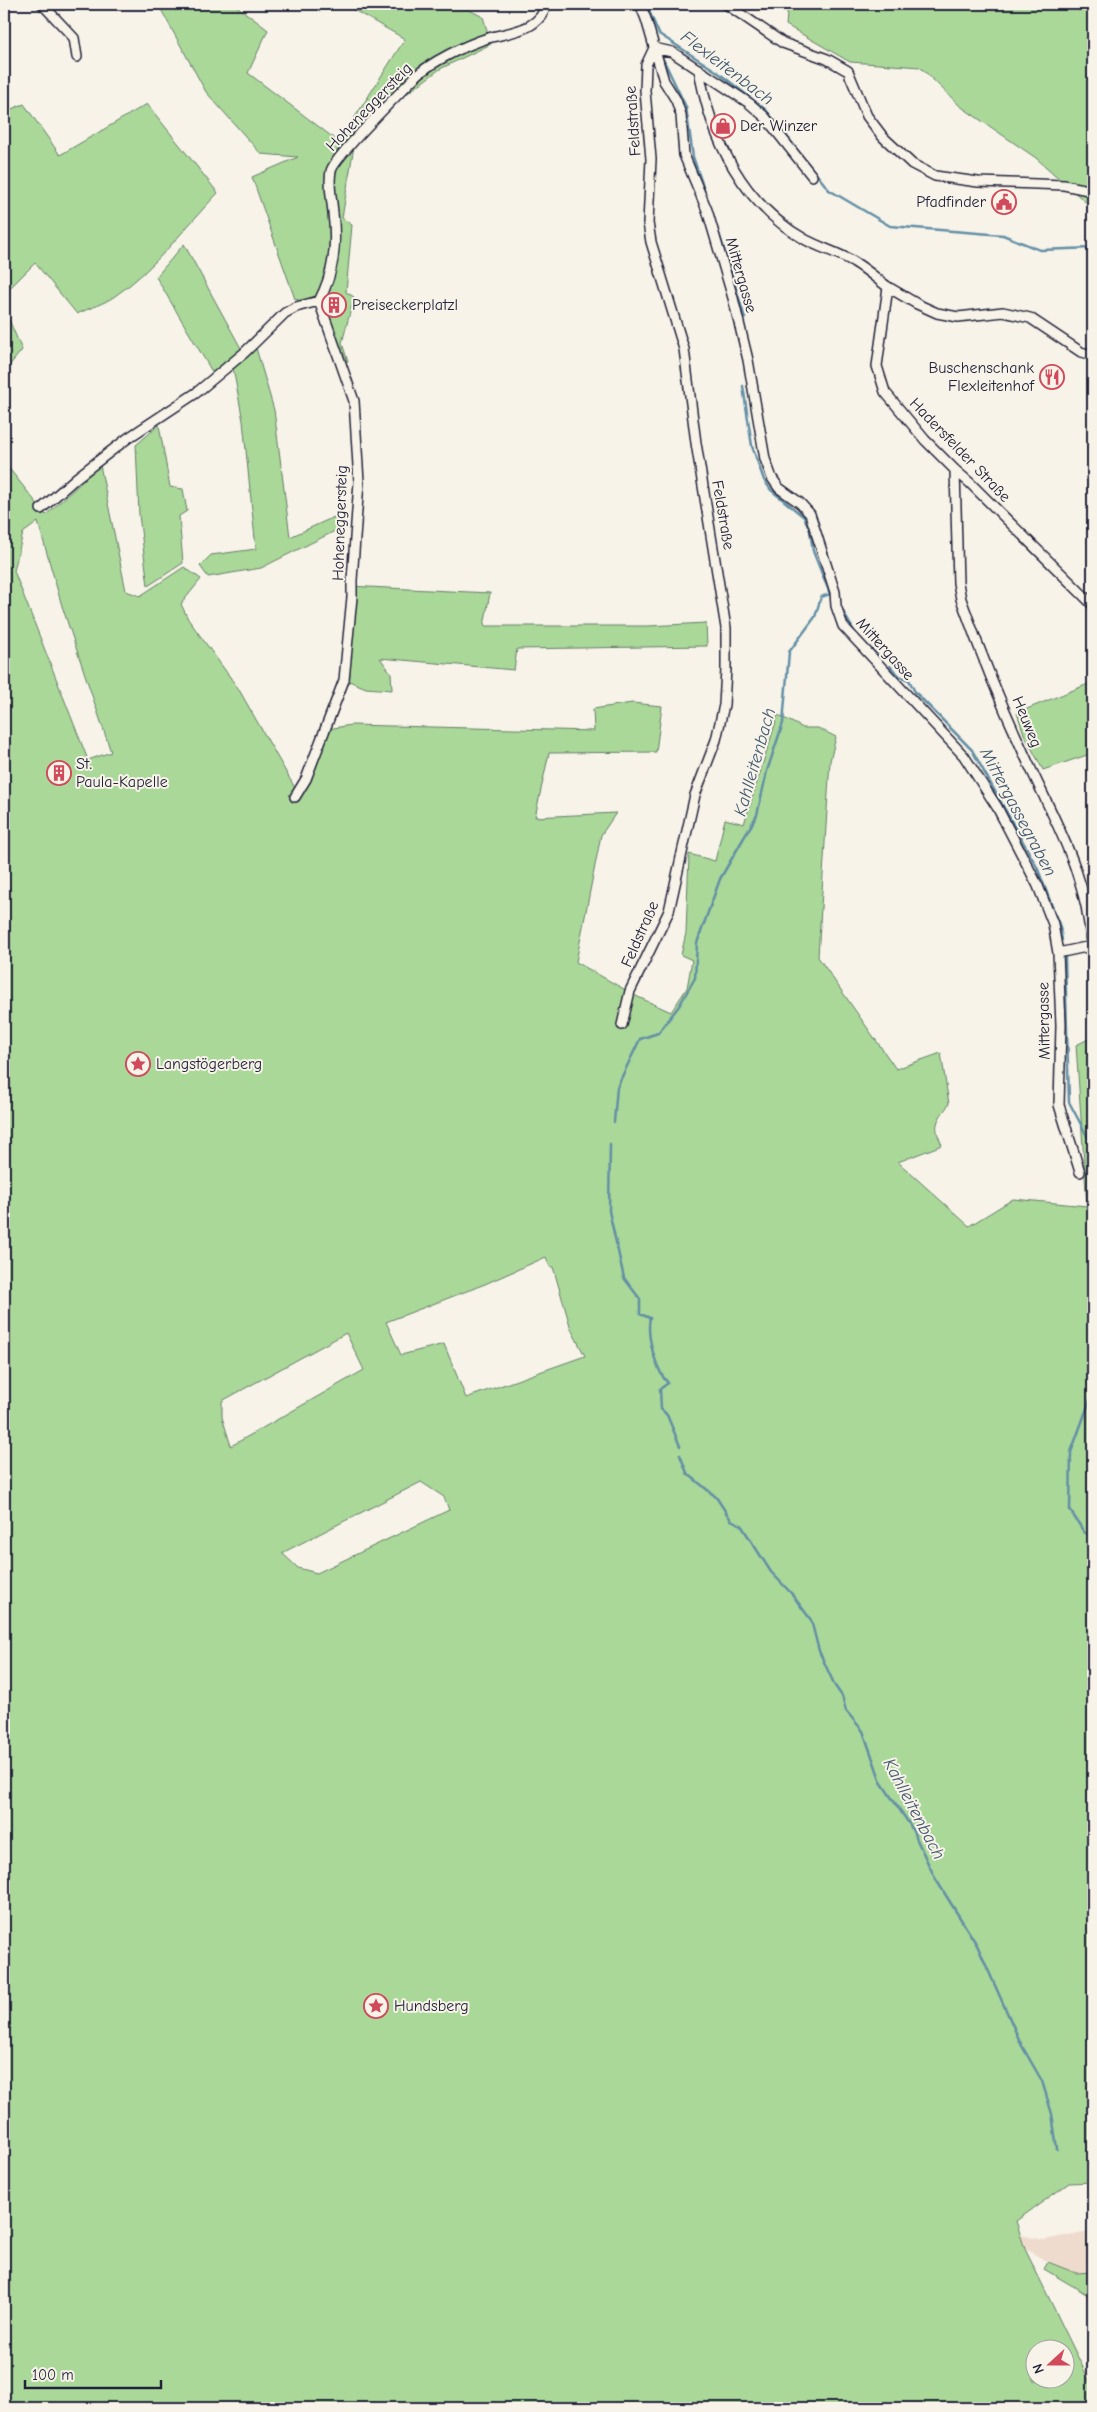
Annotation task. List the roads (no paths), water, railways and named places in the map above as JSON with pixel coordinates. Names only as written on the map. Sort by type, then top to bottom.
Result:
[{"type":"street","points":[[42,4],[74,38],[77,57]]},
{"type":"street","name":"Hoheneggersteig","points":[[295,797],[306,779],[344,680],[352,597],[359,482],[354,401],[319,301],[328,285],[334,263],[336,235],[330,184],[333,166],[387,105],[420,72],[481,41],[512,34],[537,21],[544,12],[546,4]]},
{"type":"street","points":[[640,4],[654,48],[672,52],[700,69],[754,108],[812,176]]},
{"type":"street","points":[[726,4],[782,43],[827,59],[848,71],[867,116],[883,137],[912,164],[935,176],[978,182],[1064,185],[1093,190]]},
{"type":"street","name":"Mittergasse","points":[[654,48],[664,80],[676,100],[681,116],[684,155],[707,210],[732,298],[748,360],[760,440],[772,478],[779,488],[800,503],[810,514],[835,592],[836,606],[843,626],[964,756],[979,778],[1038,886],[1053,924],[1058,953],[1061,1025],[1059,1105],[1080,1172]]},
{"type":"street","name":"Feldstraße","points":[[622,1025],[630,992],[669,911],[695,795],[716,740],[724,705],[726,669],[726,628],[696,443],[684,349],[651,242],[648,223],[651,159],[645,91],[646,65],[654,48]]},
{"type":"street","points":[[700,69],[715,134],[731,166],[754,197],[778,221],[805,239],[854,262],[888,287],[937,313],[958,317],[1002,312],[1030,318],[1081,352],[1093,356]]},
{"type":"street","name":"Hadersfelder Straße","points":[[888,287],[878,366],[885,392],[925,440],[954,470],[970,483],[1093,605]]},
{"type":"street","points":[[41,509],[76,478],[121,443],[196,392],[244,353],[285,313],[296,307],[319,301]]},
{"type":"street","name":"Heuweg","points":[[954,470],[958,583],[962,599],[1020,746],[1069,847],[1083,887],[1091,928],[1091,946],[1058,953]]},
{"type":"waterway","name":"Flexleitenbach","points":[[646,4],[659,34],[716,71],[766,110],[829,190],[890,226],[1003,235],[1040,250],[1093,248]]},
{"type":"waterway","points":[[663,59],[686,107],[693,157],[745,318]]},
{"type":"waterway","name":"Kahlleitenbach","points":[[614,1122],[617,1087],[640,1039],[658,1033],[679,1006],[695,978],[697,943],[720,879],[757,815],[767,771],[783,723],[789,652],[815,617],[821,597],[830,594],[813,551],[810,530],[804,517],[771,490],[764,480],[752,446],[743,386]]},
{"type":"waterway","name":"Mittergassegraben","points":[[842,610],[857,636]]},
{"type":"waterway","name":"Mittergassegraben","points":[[866,645],[880,657]]},
{"type":"waterway","name":"Mittergassegraben","points":[[890,666],[899,676],[909,680],[915,692],[972,750],[1037,867],[1060,927],[1062,940]]},
{"type":"waterway","name":"Mittergassegraben","points":[[1065,958],[1069,1102],[1093,1147]]},
{"type":"waterway","name":"Kahlleitenbach","points":[[610,1144],[609,1211],[624,1278],[640,1299],[640,1314],[650,1318],[649,1334],[653,1352],[656,1362],[668,1383],[660,1389],[661,1409],[667,1415],[680,1446]]},
{"type":"waterway","name":"Mittergassegraben","points":[[1093,1200],[1093,1243]]},
{"type":"waterway","name":"Mittergassegraben","points":[[1093,1392],[1071,1452],[1070,1510],[1084,1532],[1093,1537]]},
{"type":"waterway","name":"Kahlleitenbach","points":[[680,1455],[687,1473],[716,1497],[731,1520],[741,1525],[771,1572],[791,1593],[811,1620],[819,1651],[835,1686],[842,1696],[846,1711],[863,1731],[881,1782],[910,1825],[935,1878],[977,1945],[1022,2046],[1042,2081],[1052,2114],[1057,2149]]},
{"type":"place","name":"Der Winzer","points":[[723,126]]},
{"type":"place","name":"Pfadfinder","points":[[1004,202]]},
{"type":"place","name":"Preiseckerplatzl","points":[[334,305]]},
{"type":"place","name":"Buschenschank Flexleitenhof","points":[[1052,377]]},
{"type":"place","name":"St. Paula-Kapelle","points":[[59,773]]},
{"type":"place","name":"Langstögerberg","points":[[138,1064]]},
{"type":"place","name":"Hundsberg","points":[[376,2006]]}]
